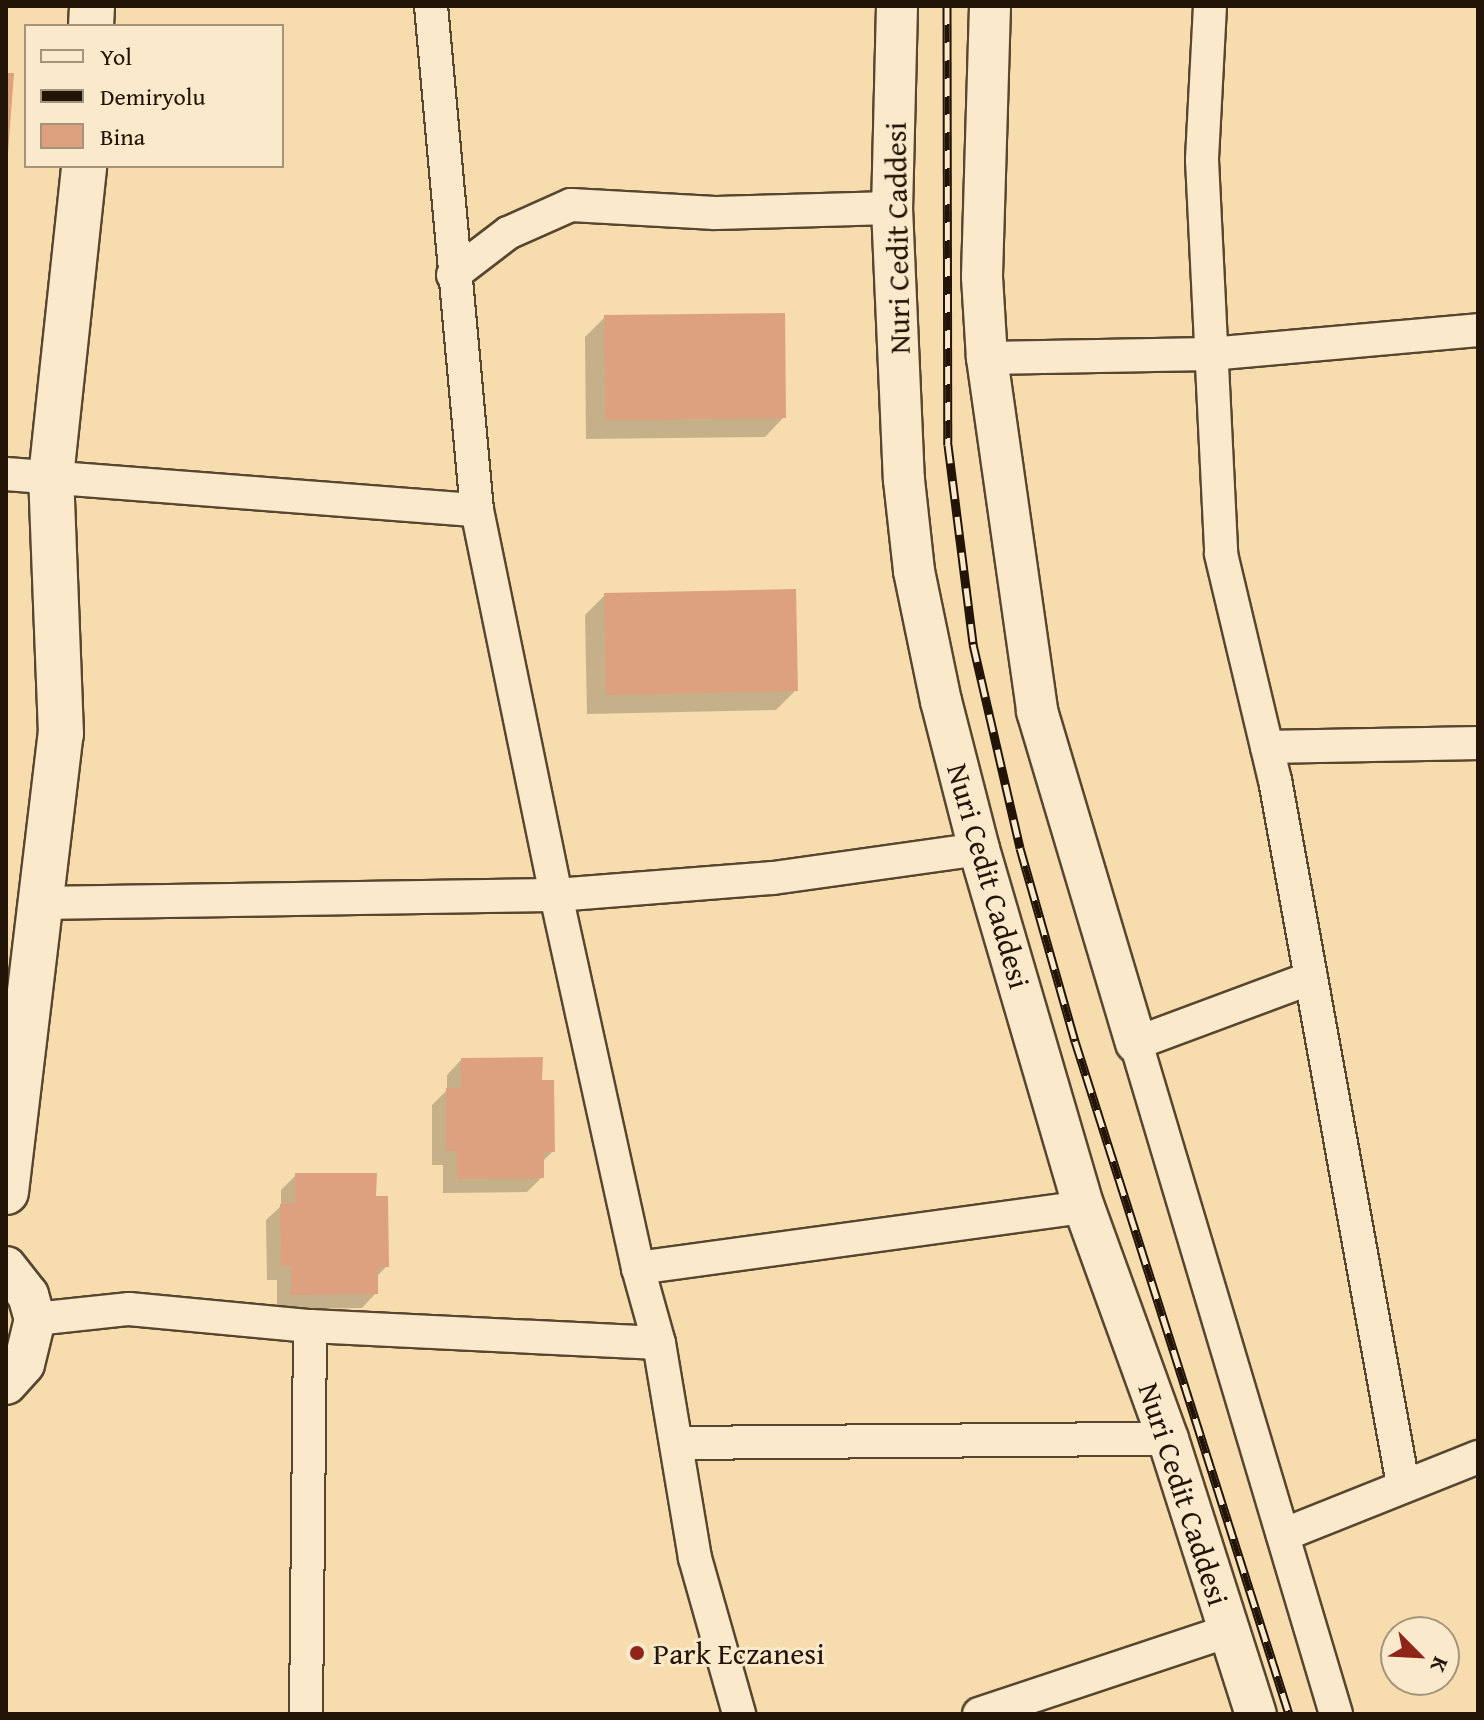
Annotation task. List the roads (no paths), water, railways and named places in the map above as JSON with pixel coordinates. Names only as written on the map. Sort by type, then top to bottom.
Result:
[{"type":"main road","points":[[6,1192],[61,734],[51,477],[84,168]]},
{"type":"street","points":[[431,6],[453,275],[477,510],[556,895],[638,1268],[659,1343],[695,1558],[739,1714]]},
{"type":"street","name":"Nuri Cedit Caddesi","points":[[897,6],[892,208],[904,480],[914,571],[979,849],[1084,1207],[1168,1439],[1256,1714]]},
{"type":"street","points":[[990,6],[982,277],[987,358],[1037,711],[1336,1714]]},
{"type":"street","points":[[1210,6],[1202,160],[1221,554],[1267,747],[1403,1484]]},
{"type":"street","points":[[453,275],[508,233],[571,205],[715,213],[892,208]]},
{"type":"street","points":[[987,358],[1210,354],[1478,330]]},
{"type":"street","points":[[6,474],[477,510]]},
{"type":"street","points":[[1267,747],[1478,743]]},
{"type":"street","points":[[40,903],[556,895],[773,878],[979,849]]},
{"type":"street","points":[[1136,1043],[1311,978]]},
{"type":"street","points":[[638,1268],[1084,1207]]},
{"type":"street","points":[[6,1267],[28,1295],[35,1319],[24,1364],[6,1384]]},
{"type":"street","points":[[35,1319],[129,1309],[310,1326],[659,1343]]},
{"type":"street","points":[[306,1714],[310,1326]]},
{"type":"street","points":[[677,1443],[1168,1439]]},
{"type":"street","points":[[1283,1535],[1403,1484],[1478,1457]]},
{"type":"street","points":[[979,1714],[1229,1631]]},
{"type":"railway","points":[[947,6],[948,445],[973,644],[1020,848],[1075,1041],[1289,1714]]},
{"type":"place","name":"Park Eczanesi","points":[[637,1653]]}]
